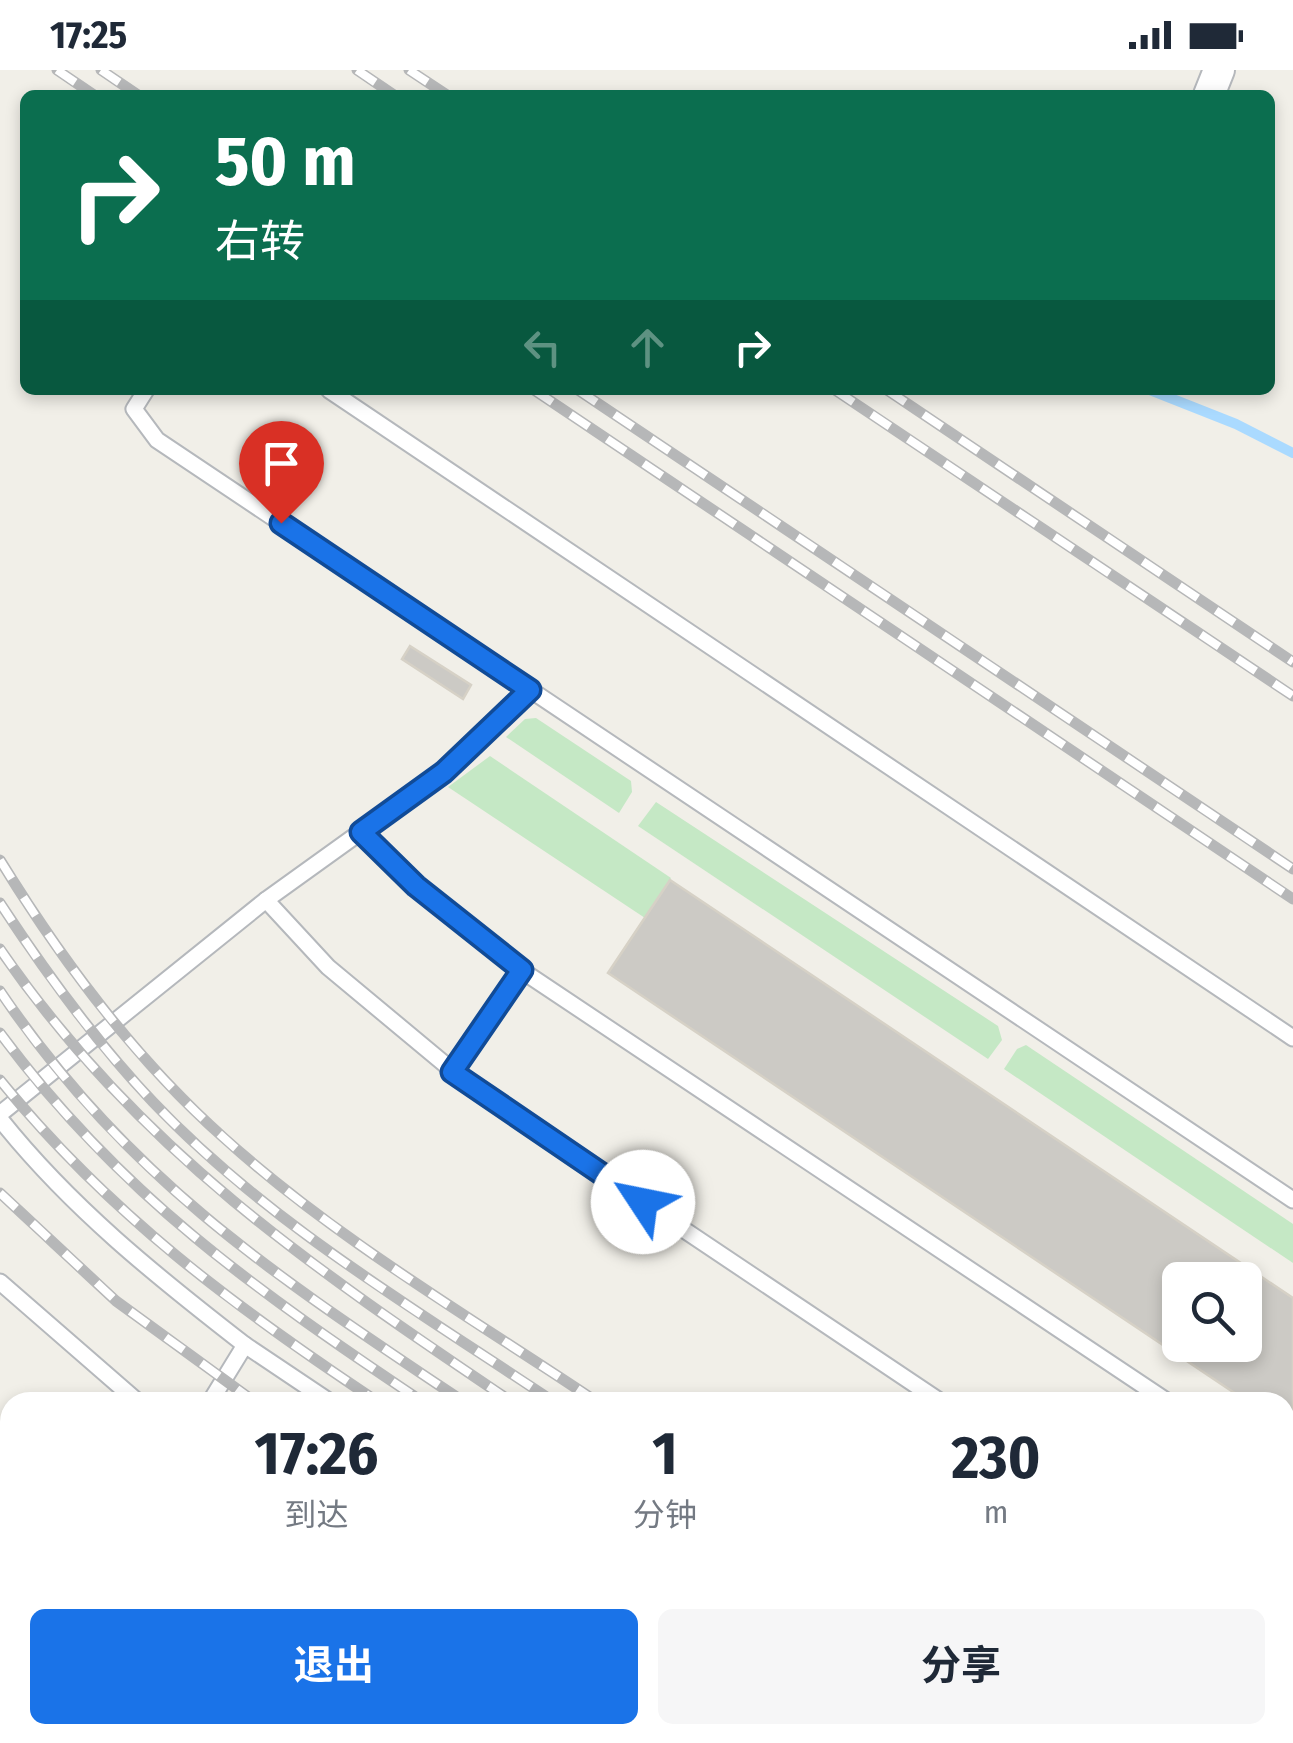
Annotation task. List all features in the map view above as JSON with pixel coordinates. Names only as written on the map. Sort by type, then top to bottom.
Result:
[{"type":"lane","points":[[143,395],[134,409],[157,440],[1293,1200]]},
{"type":"lane","points":[[336,395],[1293,1038]]},
{"type":"lane","points":[[315,1392],[245,1345],[143,1265],[80,1208],[0,1117],[266,900],[444,772],[530,690]]},
{"type":"lane","points":[[361,832],[416,886],[522,970],[1153,1392]]},
{"type":"lane","points":[[266,900],[328,967],[452,1072],[926,1392]]},
{"type":"lane","points":[[452,1072],[522,970]]},
{"type":"lane","points":[[0,1282],[126,1392]]},
{"type":"lane","points":[[216,1392],[245,1345]]},
{"type":"green space","points":[[536,718],[631,781],[632,792],[619,813],[506,737],[525,719]]},
{"type":"green space","points":[[490,756],[671,878],[645,918],[448,787]]},
{"type":"green space","points":[[656,802],[998,1026],[1002,1040],[988,1059],[638,826]]},
{"type":"green space","points":[[1026,1045],[1293,1224],[1293,1263],[1004,1069],[1017,1049]]},
{"type":"building","points":[[410,646],[471,685],[463,699],[402,659]]},
{"type":"building","points":[[670,880],[1239,1262],[1162,1262],[1162,1344],[608,973]]},
{"type":"building","points":[[1262,1277],[1293,1298],[1293,1392],[1233,1392],[1188,1362],[1262,1362]]},
{"type":"waterway","points":[[1163,395],[1236,424],[1293,453]]},
{"type":"railway","points":[[57,70],[87,90]]},
{"type":"railway","points":[[101,70],[131,90]]},
{"type":"railway","points":[[357,70],[387,90]]},
{"type":"railway","points":[[409,70],[439,90]]},
{"type":"railway","points":[[541,395],[1293,899]]},
{"type":"railway","points":[[585,395],[1293,869]]},
{"type":"railway","points":[[842,395],[1293,696]]},
{"type":"railway","points":[[894,395],[1293,662]]},
{"type":"railway","points":[[0,860],[102,1007],[191,1108],[312,1210],[582,1392]]},
{"type":"railway","points":[[0,903],[91,1031],[198,1146],[345,1263],[539,1392]]},
{"type":"railway","points":[[0,949],[54,1021],[171,1146],[299,1253],[497,1392]]},
{"type":"railway","points":[[0,991],[100,1118],[154,1172],[270,1268],[449,1392]]},
{"type":"railway","points":[[0,1033],[46,1091],[143,1192],[248,1279],[408,1392]]},
{"type":"railway","points":[[0,1080],[85,1174],[130,1216],[274,1331],[363,1392]]},
{"type":"railway","points":[[0,1193],[116,1301],[241,1392]]},
{"type":"route","points":[[281,523],[530,690],[444,772],[361,832],[416,886],[522,970],[452,1072],[643,1202]]}]
